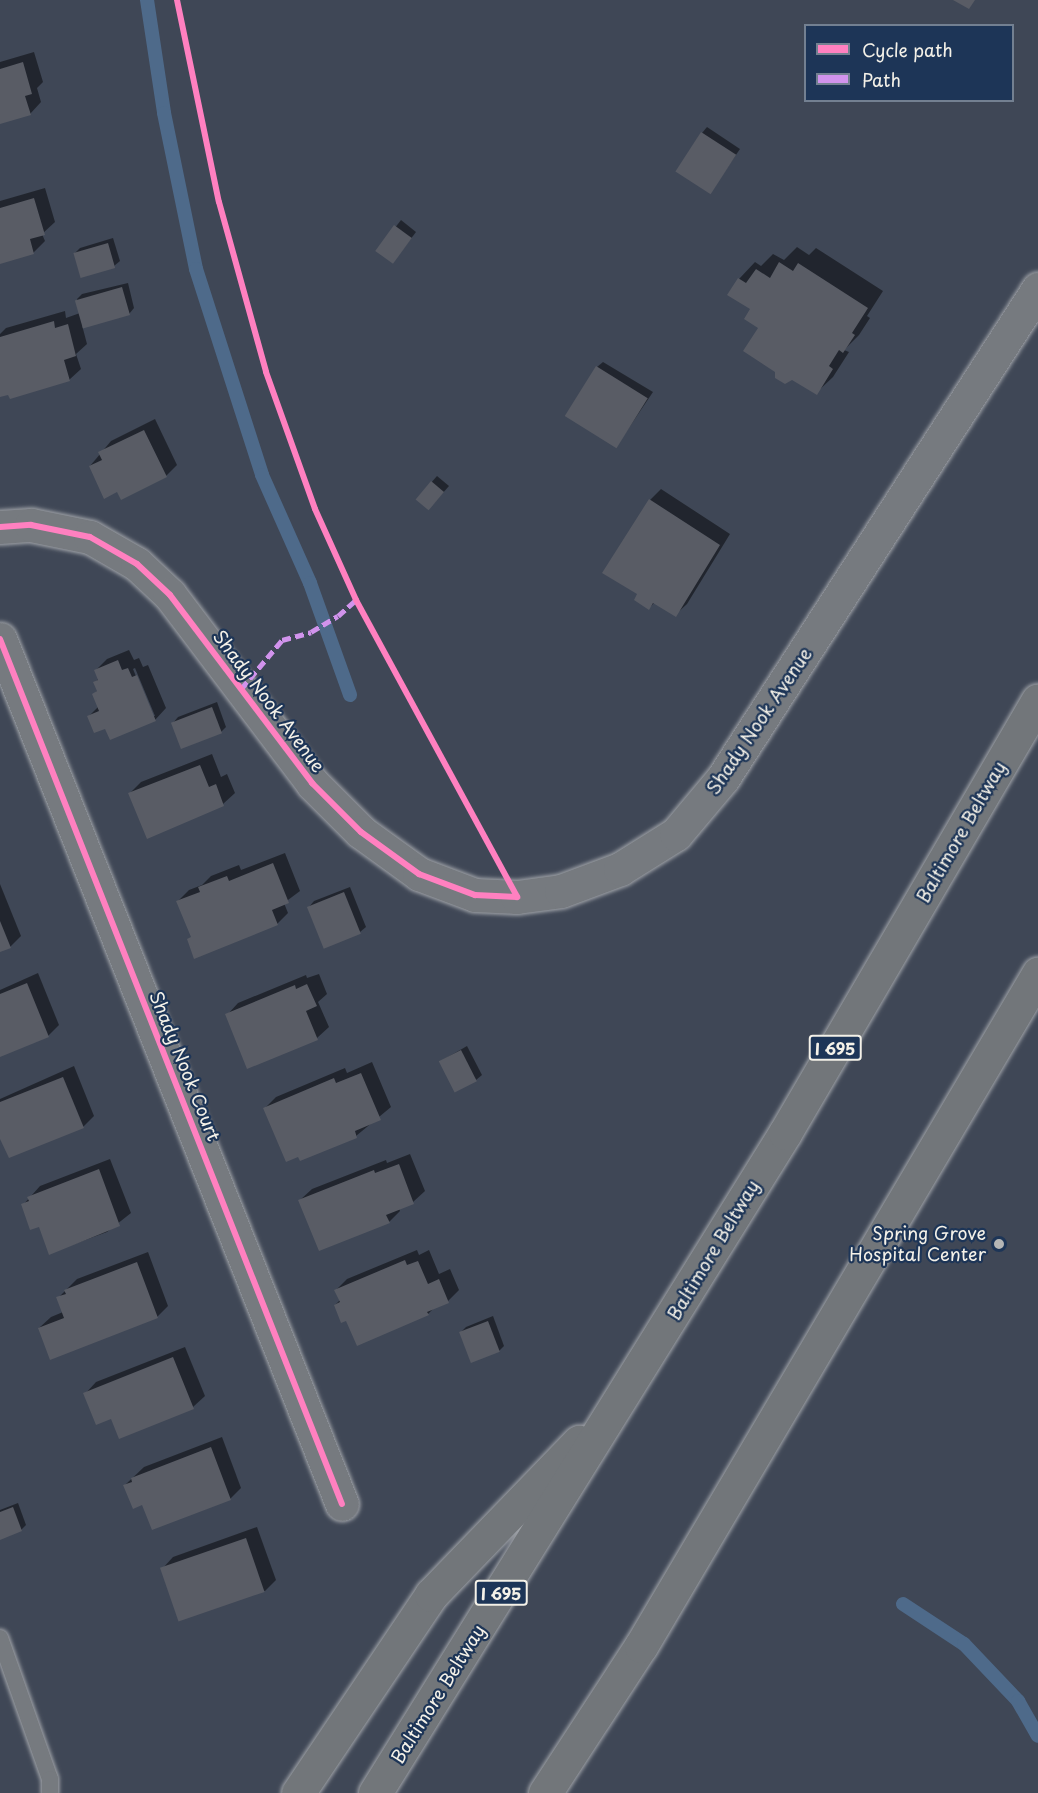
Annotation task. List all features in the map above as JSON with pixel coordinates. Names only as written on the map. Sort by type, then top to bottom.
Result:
[{"type":"highway","name":"Baltimore Beltway","points":[[375,1793],[626,1393],[785,1134],[1038,700]]},
{"type":"highway","points":[[545,1793],[641,1646],[1038,975]]},
{"type":"highway","points":[[298,1793],[430,1595],[626,1393]]},
{"type":"highway","points":[[570,1793],[641,1646]]},
{"type":"street","name":"Shady Nook Avenue","points":[[0,527],[31,525],[90,537],[138,564],[170,595],[312,783],[360,832],[419,874],[475,895],[517,897],[561,891],[620,869],[676,834],[723,778],[1038,290]]},
{"type":"street","name":"Shady Nook Court","points":[[0,639],[342,1504]]},
{"type":"lane","points":[[0,1638],[50,1779],[50,1793]]},
{"type":"building","points":[[953,0],[975,0],[969,9]]},
{"type":"building","points":[[23,62],[32,94],[25,96],[31,115],[0,124],[0,69]]},
{"type":"building","points":[[701,132],[736,155],[711,194],[675,171]]},
{"type":"building","points":[[34,198],[45,235],[30,239],[34,254],[0,264],[0,208]]},
{"type":"building","points":[[394,225],[412,238],[393,264],[375,251]]},
{"type":"building","points":[[108,243],[115,268],[81,278],[73,253]]},
{"type":"building","points":[[779,262],[793,271],[798,263],[868,308],[852,333],[855,335],[843,353],[839,350],[829,366],[833,369],[817,395],[792,380],[785,384],[775,378],[775,372],[743,351],[758,328],[744,319],[750,309],[727,295],[738,278],[746,283],[756,269],[770,278]]},
{"type":"building","points":[[122,287],[130,315],[83,328],[75,301]]},
{"type":"building","points":[[54,321],[55,328],[68,324],[76,356],[64,360],[70,381],[10,399],[8,395],[0,397],[0,337]]},
{"type":"building","points":[[596,366],[648,398],[616,448],[565,416]]},
{"type":"building","points":[[144,430],[167,477],[121,500],[117,492],[104,499],[89,466],[102,460],[98,452]]},
{"type":"building","points":[[431,481],[444,492],[429,510],[416,499]]},
{"type":"building","points":[[649,499],[720,545],[676,617],[653,603],[649,610],[634,600],[637,594],[602,573]]},
{"type":"building","points":[[118,660],[122,670],[128,668],[132,677],[137,675],[156,721],[110,740],[105,729],[94,733],[87,716],[99,711],[92,694],[97,691],[93,682],[98,680],[94,670]]},
{"type":"building","points":[[212,707],[222,733],[181,749],[171,723]]},
{"type":"building","points":[[200,765],[209,787],[216,784],[224,806],[147,839],[128,793]]},
{"type":"building","points":[[273,863],[289,903],[272,910],[278,925],[194,959],[187,939],[191,937],[176,901],[200,892],[198,887],[227,876],[229,881]]},
{"type":"building","points":[[344,892],[361,934],[324,949],[307,907]]},
{"type":"building","points":[[0,921],[11,948],[0,952]]},
{"type":"building","points":[[27,983],[49,1037],[0,1057],[0,994]]},
{"type":"building","points":[[307,984],[317,1006],[306,1011],[318,1040],[247,1069],[225,1014],[295,985],[296,989]]},
{"type":"building","points":[[461,1050],[477,1081],[455,1093],[439,1061]]},
{"type":"building","points":[[361,1073],[381,1120],[355,1131],[357,1138],[300,1161],[298,1157],[286,1162],[263,1108],[334,1078],[336,1083]]},
{"type":"building","points":[[63,1077],[84,1128],[9,1158],[0,1139],[0,1102]]},
{"type":"building","points":[[399,1164],[414,1204],[386,1215],[390,1223],[319,1251],[298,1200],[374,1170],[375,1173]]},
{"type":"building","points":[[99,1169],[120,1226],[49,1255],[39,1227],[30,1230],[21,1204],[29,1201],[27,1197]]},
{"type":"building","points":[[405,1260],[407,1265],[418,1261],[428,1284],[439,1279],[449,1303],[427,1312],[429,1315],[357,1346],[346,1321],[341,1323],[334,1305],[340,1302],[334,1290]]},
{"type":"building","points":[[137,1262],[158,1318],[50,1360],[38,1328],[64,1318],[56,1297],[66,1294],[64,1290]]},
{"type":"building","points":[[488,1321],[500,1352],[471,1363],[459,1332]]},
{"type":"building","points":[[173,1357],[194,1409],[119,1439],[111,1419],[96,1425],[83,1393]]},
{"type":"building","points":[[211,1447],[231,1500],[152,1530],[142,1505],[133,1509],[123,1485],[132,1482],[131,1478]]},
{"type":"building","points":[[13,1507],[22,1531],[0,1540],[0,1512]]},
{"type":"building","points":[[246,1538],[265,1592],[179,1622],[160,1568]]},
{"type":"waterway","points":[[147,0],[164,113],[196,269],[262,475],[310,583],[350,695]]},
{"type":"waterway","points":[[903,1604],[964,1644],[1018,1701],[1038,1736]]},
{"type":"marked path","points":[[241,689],[282,640],[311,632],[338,616],[356,600]]},
{"type":"cycle path","points":[[177,0],[219,202],[266,372],[315,509],[356,600],[517,897]]},
{"type":"cycle path","points":[[0,527],[31,525],[90,537],[137,564],[170,595],[312,783],[361,832],[419,874],[475,895],[517,897]]},
{"type":"cycle path","points":[[0,639],[342,1504]]},
{"type":"place","name":"Spring Grove Hospital Center","points":[[999,1244]]}]
